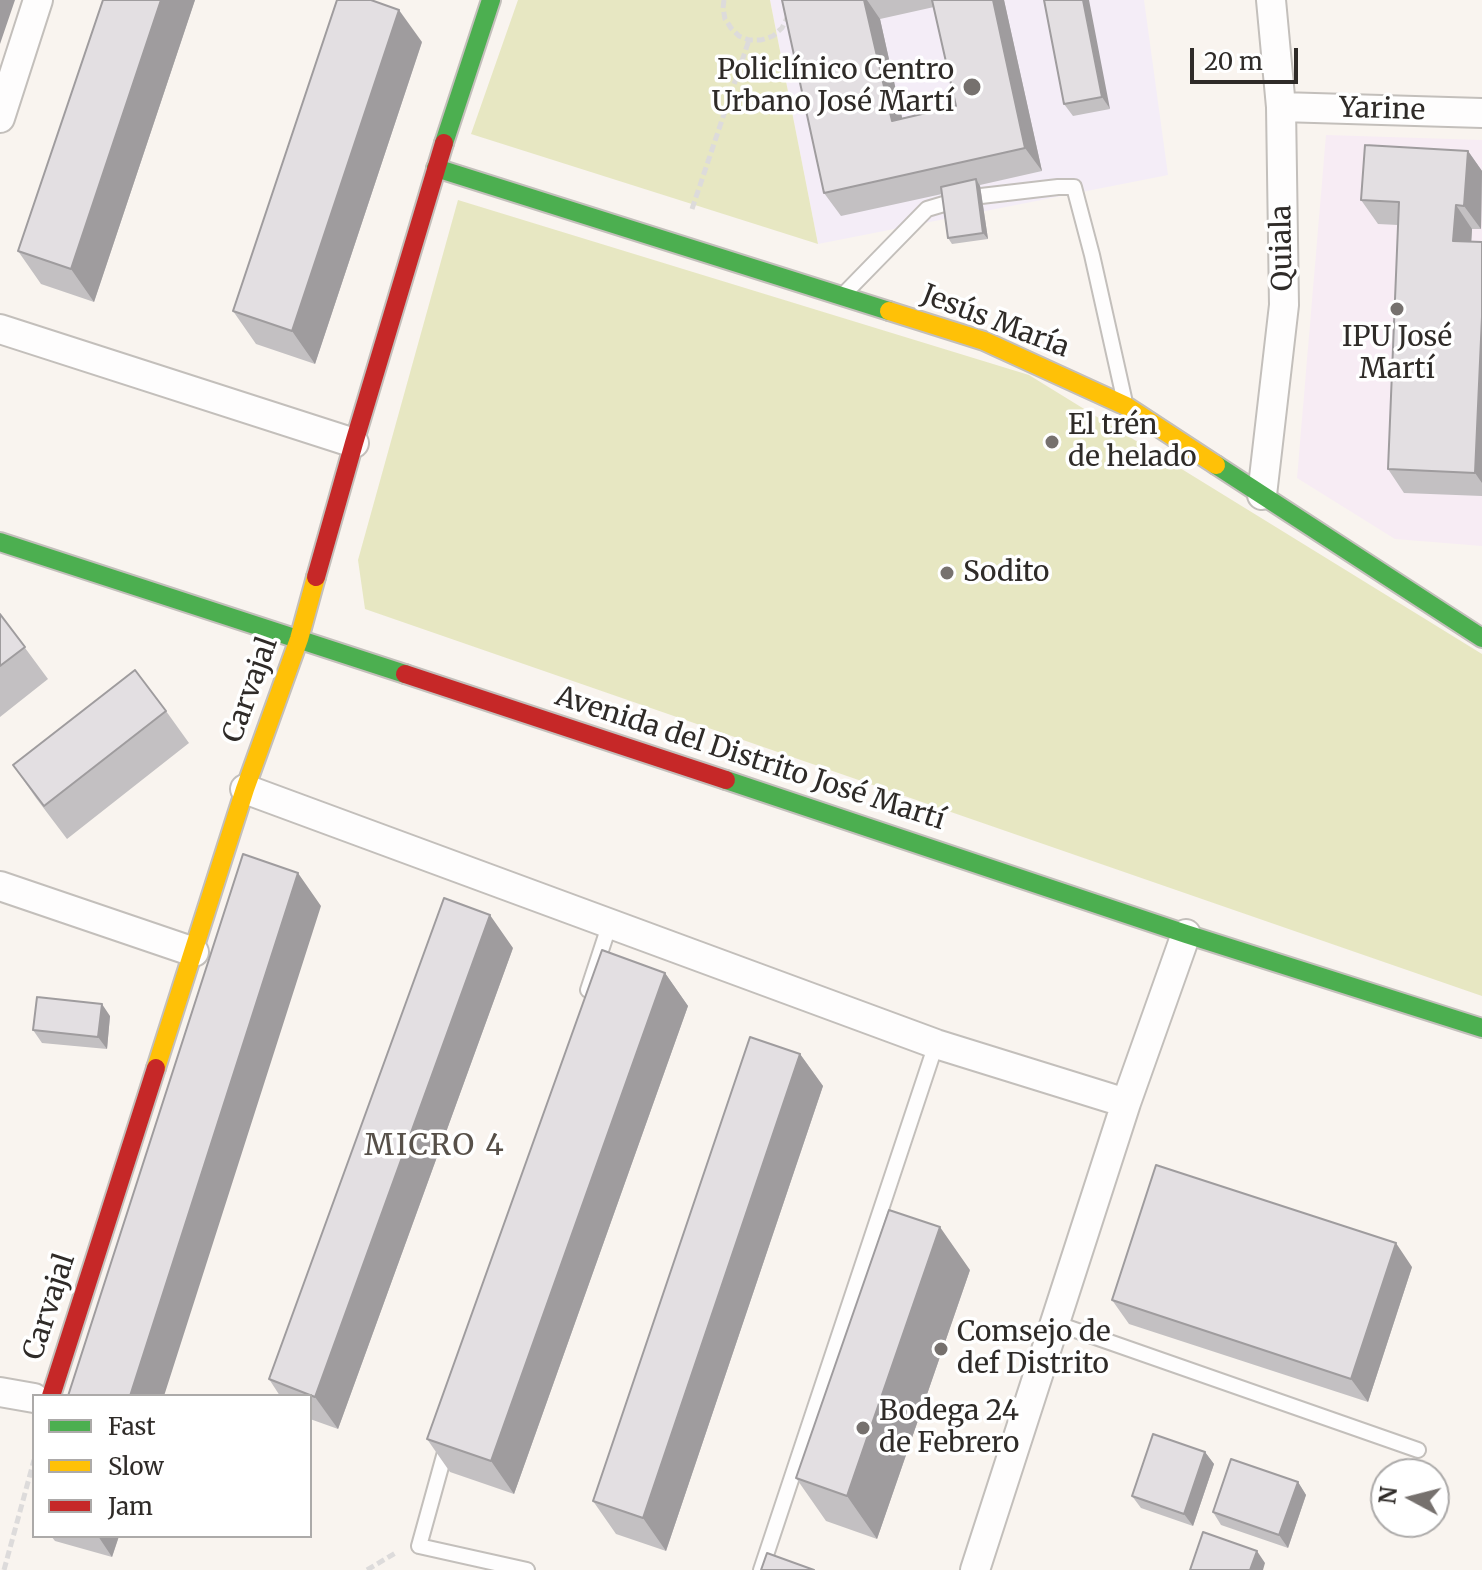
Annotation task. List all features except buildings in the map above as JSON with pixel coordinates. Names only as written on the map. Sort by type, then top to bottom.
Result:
[{"type":"street","points":[[0,118],[38,0]]},
{"type":"street","name":"Carvajal","points":[[52,1394],[245,789],[299,639],[436,168],[491,0]]},
{"type":"street","name":"Quiala","points":[[1262,495],[1284,305],[1281,107],[1271,0]]},
{"type":"street","name":"Yarine","points":[[1281,107],[1482,113]]},
{"type":"street","name":"Jesús María","points":[[436,168],[984,341],[1126,406],[1482,638]]},
{"type":"street","points":[[0,329],[354,443]]},
{"type":"street","name":"Avenida del Distrito José Martí","points":[[0,542],[1186,934],[1482,1028]]},
{"type":"street","points":[[245,789],[936,1044],[1126,1103]]},
{"type":"street","points":[[0,886],[194,952]]},
{"type":"street","points":[[975,1570],[1126,1103],[1186,934]]},
{"type":"street","points":[[0,1392],[32,1398]]},
{"type":"lane","points":[[842,296],[927,209],[964,198],[1074,187],[1126,406]]},
{"type":"lane","points":[[583,1007],[610,923]]},
{"type":"lane","points":[[761,1570],[936,1044]]},
{"type":"lane","points":[[1055,1323],[1418,1450]]},
{"type":"lane","points":[[452,1428],[419,1546],[527,1570]]},
{"type":"path","points":[[724,0],[725,19],[739,36],[749,40],[773,36],[788,17],[789,5]]},
{"type":"path","points":[[680,246],[749,40]]},
{"type":"path","points":[[4,1570],[32,1467]]},
{"type":"path","points":[[367,1570],[399,1551],[419,1546]]},
{"type":"shaded area","name":"Policlínico Centro Urbano José Martí","points":[[770,0],[1144,0],[1168,175],[818,244]]},
{"type":"shaded area","name":"IPU José Martí","points":[[1326,135],[1482,140],[1482,546],[1395,539],[1297,478]]},
{"type":"green space","points":[[518,0],[770,0],[818,244],[471,134]]},
{"type":"green space","points":[[458,200],[1029,375],[1482,654],[1482,996],[365,609],[358,560]]},
{"type":"traffic: fast","points":[[444,143],[491,0]]},
{"type":"traffic: fast","points":[[436,168],[889,311]]},
{"type":"traffic: fast","points":[[1216,465],[1482,638]]},
{"type":"traffic: fast","points":[[0,542],[405,674]]},
{"type":"traffic: fast","points":[[726,780],[1186,934],[1482,1028]]},
{"type":"traffic: slow","points":[[889,311],[984,341],[1126,406],[1216,465]]},
{"type":"traffic: slow","points":[[156,1068],[245,789],[299,639],[316,577]]},
{"type":"traffic: jam","points":[[316,577],[444,143]]},
{"type":"traffic: jam","points":[[405,674],[726,780]]},
{"type":"traffic: jam","points":[[52,1394],[156,1068]]},
{"type":"place","name":"Policlínico Centro Urbano José Martí","points":[[972,87]]},
{"type":"place","name":"IPU José Martí","points":[[1397,309]]},
{"type":"place","name":"El trén de helado","points":[[1052,442]]},
{"type":"place","name":"Sodito","points":[[947,573]]},
{"type":"place","name":"Comsejo de def Distrito","points":[[941,1349]]},
{"type":"place","name":"Bodega 24 de Febrero","points":[[863,1428]]},
{"type":"district","name":"MICRO 4","points":[[435,1147]]}]
